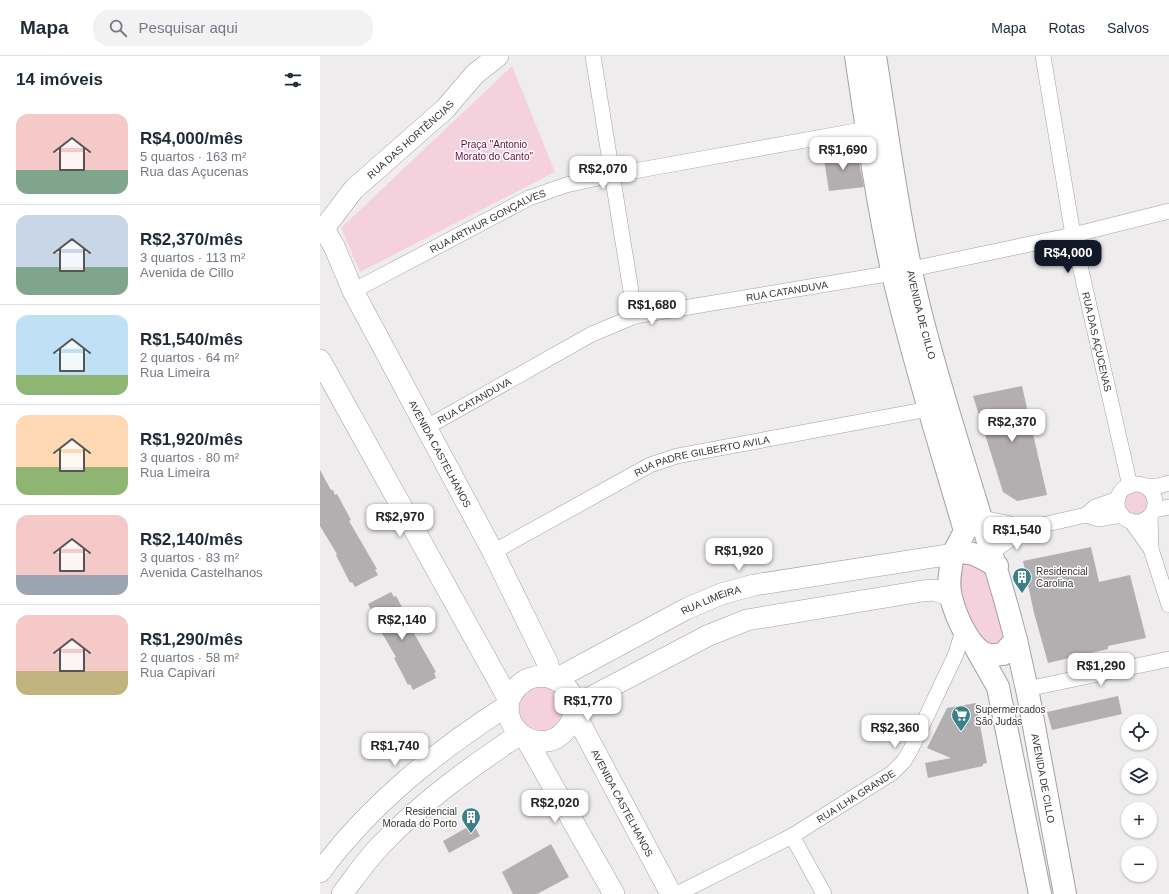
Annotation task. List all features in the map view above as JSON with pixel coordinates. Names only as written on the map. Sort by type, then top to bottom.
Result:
[{"type":"main road","name":"AVENIDA DE CILLO","points":[[856,56],[867,129],[902,272],[929,408],[965,531],[953,554],[950,576],[951,596],[963,630],[976,648],[998,687],[1040,894]]},
{"type":"main road","name":"AVENIDA DE CILLO","points":[[875,56],[902,272],[932,354],[995,559],[1027,689],[1064,894]]},
{"type":"main road","points":[[953,554],[968,552],[995,559]]},
{"type":"main road","points":[[976,648],[990,655],[1003,654],[1016,640]]},
{"type":"street","name":"RUA DAS HORTÊNCIAS","points":[[323,227],[354,189],[445,109],[475,63],[498,56]]},
{"type":"street","points":[[593,56],[635,316]]},
{"type":"street","name":"RUA DAS AÇUCENAS","points":[[1043,56],[1073,235],[1130,486]]},
{"type":"street","name":"RUA ARTHUR GONÇALVES","points":[[353,291],[529,198],[566,184],[612,174],[867,129]]},
{"type":"street","name":"RUA CATANDUVA","points":[[426,427],[592,334],[635,316],[902,272],[1073,235],[1169,211]]},
{"type":"street","name":"AVENIDA CASTELHANOS","points":[[323,227],[334,246],[353,291],[493,552],[548,664],[553,678],[570,692],[574,709],[671,894]]},
{"type":"street","points":[[320,360],[509,703]]},
{"type":"street","name":"RUA PADRE GILBERTO AVILA","points":[[493,552],[650,465],[677,456],[929,408]]},
{"type":"street","points":[[1151,549],[1119,510],[1118,498],[1120,493],[1135,484],[1159,486],[1169,483]]},
{"type":"street","points":[[1145,486],[1153,494],[1155,499],[1152,513],[1151,549],[1169,605]]},
{"type":"street","points":[[982,518],[1007,523],[1025,529],[1086,515],[1095,507],[1118,498]]},
{"type":"street","points":[[1086,515],[1098,519],[1127,518],[1143,521],[1152,513],[1169,507]]},
{"type":"street","points":[[995,559],[1025,529]]},
{"type":"street","name":"RUA LIMEIRA","points":[[553,678],[686,609],[721,594],[754,585],[953,554]]},
{"type":"street","points":[[523,736],[532,741],[542,742],[552,740],[567,728],[574,709],[707,636],[747,620],[922,591],[934,590],[951,596]]},
{"type":"street","name":"RUA ILHA GRANDE","points":[[677,894],[792,836],[892,773],[904,761],[956,654],[963,630]]},
{"type":"street","points":[[1027,689],[1169,659]]},
{"type":"street","points":[[553,678],[537,676],[528,679],[513,691],[509,703],[510,721],[523,736],[614,894]]},
{"type":"street","points":[[320,872],[344,841],[407,778],[458,737],[509,703]]},
{"type":"street","points":[[342,894],[381,844],[418,809],[478,762],[523,736]]},
{"type":"street","points":[[792,836],[824,894]]},
{"type":"green space","name":"Praça \"Antonio Morato do Canto\"","points":[[512,66],[555,172],[360,272],[341,228]]},
{"type":"green space","points":[[1136,489],[1146,493],[1150,503],[1146,513],[1136,517],[1126,513],[1122,503],[1126,493]]},
{"type":"green space","points":[[975,560],[988,572],[1003,637],[999,645],[988,647],[973,632],[958,582],[959,568],[964,564]]},
{"type":"green space","points":[[541,685],[554,689],[560,695],[564,708],[560,721],[554,727],[541,731],[528,727],[522,721],[518,708],[522,695],[528,689]]},
{"type":"building","points":[[838,151],[852,153],[858,158],[864,187],[829,191],[823,153]]},
{"type":"building","points":[[1022,386],[1047,495],[1017,501],[1003,492],[973,396]]},
{"type":"building","points":[[320,470],[331,490],[333,490],[335,495],[337,494],[351,520],[349,521],[377,569],[375,570],[378,575],[355,587],[352,582],[350,583],[336,555],[337,554],[320,526]]},
{"type":"building","points":[[1091,547],[1099,582],[1130,575],[1146,638],[1108,646],[1108,649],[1048,663],[1034,613],[1023,561]]},
{"type":"building","points":[[391,592],[394,597],[396,596],[410,622],[408,623],[436,672],[434,673],[436,678],[413,690],[410,684],[408,685],[394,658],[396,657],[369,611],[371,610],[368,604]]},
{"type":"building","points":[[1118,696],[1122,714],[1052,730],[1047,712]]},
{"type":"building","name":"Supermercados São Judas","points":[[976,703],[987,763],[983,764],[983,766],[928,778],[925,763],[951,758],[927,748],[947,708]]},
{"type":"building","points":[[473,824],[480,836],[449,853],[443,841]]},
{"type":"building","points":[[551,844],[569,877],[537,894],[513,894],[502,872]]},
{"type":"place","name":"Residencial Carolina","points":[[1022,594]]},
{"type":"place","name":"Supermercados São Judas","points":[[961,732]]},
{"type":"place","name":"Residencial Morada do Porto","points":[[471,834]]}]
